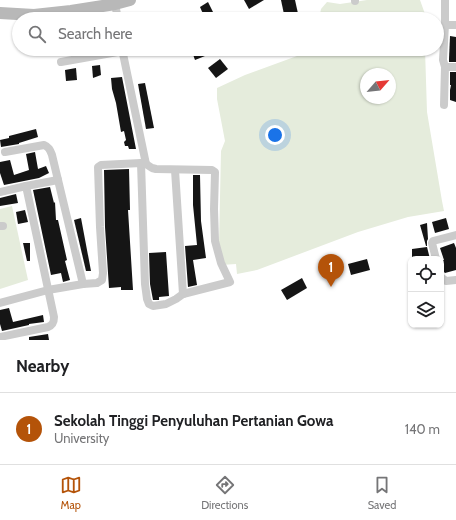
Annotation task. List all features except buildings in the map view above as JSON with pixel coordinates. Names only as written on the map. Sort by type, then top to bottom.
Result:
[{"type":"street","points":[[62,12],[115,4],[130,0]]},
{"type":"street","points":[[444,42],[445,0]]},
{"type":"street","points":[[115,4],[117,12]]},
{"type":"street","points":[[0,13],[12,14]]},
{"type":"street","points":[[445,25],[456,25]]},
{"type":"street","points":[[61,62],[92,56]]},
{"type":"street","points":[[0,303],[48,290],[97,283],[102,280],[98,167],[101,165],[144,164],[156,169],[212,170],[215,172],[215,241],[221,263],[230,282],[183,294],[171,302],[159,306],[153,306],[148,302],[144,273],[144,164],[124,56]]},
{"type":"street","points":[[443,56],[445,67],[444,105]]},
{"type":"street","points":[[445,67],[456,67]]},
{"type":"street","points":[[5,152],[42,145],[46,146],[51,151],[82,284]]},
{"type":"street","points":[[176,170],[183,294]]},
{"type":"street","points":[[0,192],[58,180]]},
{"type":"street","points":[[0,337],[51,326],[54,322],[26,186]]},
{"type":"street","points":[[435,256],[432,243],[433,241],[456,235]]},
{"type":"street","points":[[444,280],[456,280]]},
{"type":"green space","points":[[367,0],[420,0],[424,12],[320,12],[327,2],[340,4]]},
{"type":"green space","points":[[297,56],[425,56],[427,112],[444,211],[408,217],[358,232],[257,270],[237,274],[236,264],[221,265],[219,244],[221,151],[225,141],[217,99],[217,88],[245,75]]},
{"type":"green space","points":[[12,206],[28,280],[0,289],[0,209]]},
{"type":"place","name":"Sekolah Tinggi Penyuluhan Pertanian Gowa","points":[[331,287]]}]
